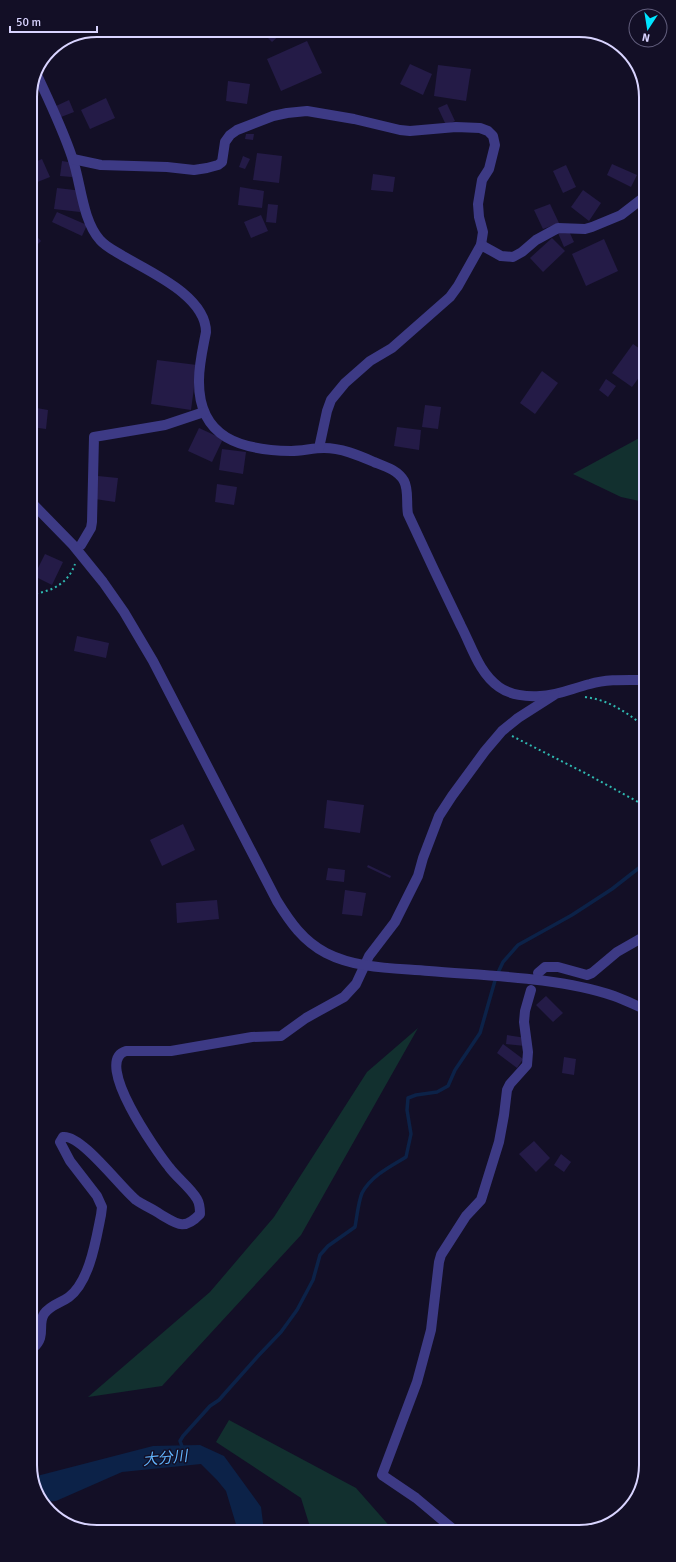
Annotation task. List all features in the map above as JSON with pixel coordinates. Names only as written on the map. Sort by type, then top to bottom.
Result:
[{"type":"street","points":[[40,81],[73,159],[89,220],[95,233],[101,241],[179,290],[189,298],[202,314],[206,326],[206,332],[198,382],[201,404],[204,412],[216,429],[224,436],[246,446],[292,451],[319,448],[332,449],[353,454],[392,470],[399,475],[406,485],[406,506],[408,514],[428,559],[478,662],[488,677],[500,688],[515,694],[539,697],[592,683],[616,680],[639,680]]},
{"type":"street","points":[[73,159],[101,165],[167,167],[194,170],[218,165],[222,162],[225,142],[230,135],[237,130],[273,116],[307,111],[410,131],[456,128],[480,128],[488,131],[495,144],[489,169],[482,180],[478,204],[479,217],[483,232],[481,246],[450,297],[392,348],[370,361],[345,383],[331,400],[327,411],[319,448]]},
{"type":"street","points":[[481,246],[502,256],[513,257],[522,252],[536,240],[558,228],[585,229],[592,227],[621,215],[639,201]]},
{"type":"street","points":[[81,545],[91,528],[92,522],[94,438],[165,425],[204,412]]},
{"type":"street","points":[[37,508],[73,545],[103,582],[124,612],[153,661],[277,901],[290,922],[306,940],[318,949],[340,959],[379,967],[536,977],[614,996],[639,1006]]},
{"type":"street","points":[[37,1344],[41,1337],[42,1318],[44,1313],[53,1305],[70,1297],[80,1284],[89,1266],[101,1215],[102,1207],[97,1196],[80,1175],[62,1148],[60,1142],[63,1137],[68,1136],[74,1139],[103,1165],[137,1200],[179,1225],[188,1224],[200,1214],[200,1207],[197,1199],[155,1150],[142,1129],[120,1085],[116,1069],[117,1057],[126,1051],[171,1051],[252,1037],[281,1036],[306,1018],[344,997],[356,984],[364,964],[395,922],[413,886],[439,816],[472,768],[502,731],[518,718],[554,694]]},
{"type":"street","points":[[536,977],[545,967],[558,967],[587,975],[592,974],[617,952],[639,939]]},
{"type":"street","points":[[447,1525],[416,1498],[382,1475],[417,1382],[431,1330],[441,1255],[466,1216],[479,1204],[481,1200],[499,1142],[507,1090],[510,1084],[527,1065],[528,1052],[524,1022],[525,1011],[531,990]]},
{"type":"path","points":[[37,593],[52,589],[67,579],[71,574],[81,545]]},
{"type":"path","points":[[581,696],[599,699],[617,706],[639,722]]},
{"type":"path","points":[[502,731],[639,802]]},
{"type":"green space","points":[[639,438],[639,501],[621,497],[573,474]]},
{"type":"green space","points":[[418,1028],[301,1235],[162,1386],[88,1397],[210,1292],[274,1217],[367,1072]]},
{"type":"green space","points":[[229,1420],[356,1488],[389,1525],[309,1525],[301,1498],[216,1442]]},
{"type":"water","name":"大分川","points":[[200,1445],[224,1456],[261,1507],[263,1525],[236,1525],[226,1491],[201,1464],[122,1472],[56,1501],[49,1501],[40,1484],[38,1476],[153,1446]]},
{"type":"building","points":[[267,37],[278,37],[272,42]]},
{"type":"building","points":[[307,41],[322,73],[281,91],[267,59]]},
{"type":"building","points":[[410,64],[432,74],[423,95],[400,84]]},
{"type":"building","points":[[438,65],[471,69],[466,101],[434,96]]},
{"type":"building","points":[[228,81],[250,84],[247,104],[226,101]]},
{"type":"building","points":[[106,98],[115,118],[90,129],[81,110]]},
{"type":"building","points":[[69,100],[74,112],[61,117],[56,106]]},
{"type":"building","points":[[447,104],[455,121],[446,125],[438,108]]},
{"type":"building","points":[[246,134],[254,134],[253,140],[245,139]]},
{"type":"building","points":[[257,153],[282,156],[279,183],[253,180]]},
{"type":"building","points":[[243,156],[250,159],[245,169],[239,167]]},
{"type":"building","points":[[42,159],[50,177],[37,182],[37,161]]},
{"type":"building","points":[[62,161],[74,163],[72,177],[60,176]]},
{"type":"building","points":[[612,164],[637,175],[631,187],[607,175]]},
{"type":"building","points":[[566,165],[576,187],[563,193],[553,171]]},
{"type":"building","points":[[373,174],[395,177],[393,192],[371,190]]},
{"type":"building","points":[[240,187],[264,191],[262,208],[238,205]]},
{"type":"building","points":[[57,188],[83,191],[80,212],[54,209]]},
{"type":"building","points":[[583,190],[601,203],[589,221],[571,207]]},
{"type":"building","points":[[268,204],[278,205],[276,223],[266,222]]},
{"type":"building","points":[[550,204],[559,223],[543,229],[534,210]]},
{"type":"building","points":[[57,212],[87,225],[82,236],[52,222]]},
{"type":"building","points":[[261,215],[268,231],[251,238],[244,222]]},
{"type":"building","points":[[568,229],[574,242],[564,247],[558,233]]},
{"type":"building","points":[[37,237],[41,241],[37,245]]},
{"type":"building","points":[[552,238],[565,251],[543,272],[530,258]]},
{"type":"building","points":[[604,239],[618,271],[586,286],[572,254]]},
{"type":"building","points":[[633,344],[639,348],[639,377],[632,387],[612,373]]},
{"type":"building","points":[[157,360],[197,365],[191,410],[151,404]]},
{"type":"building","points":[[542,371],[558,383],[535,414],[520,403]]},
{"type":"building","points":[[606,379],[616,386],[608,397],[599,390]]},
{"type":"building","points":[[425,405],[441,407],[438,429],[422,427]]},
{"type":"building","points":[[37,408],[48,410],[46,429],[37,428]]},
{"type":"building","points":[[397,427],[421,430],[419,450],[394,446]]},
{"type":"building","points":[[199,428],[223,439],[212,462],[188,451]]},
{"type":"building","points":[[222,449],[246,452],[243,474],[219,470]]},
{"type":"building","points":[[98,476],[118,478],[115,502],[95,499]]},
{"type":"building","points":[[217,484],[237,487],[234,505],[215,502]]},
{"type":"building","points":[[45,554],[63,562],[52,585],[37,578],[37,570]]},
{"type":"building","points":[[77,636],[109,643],[106,658],[74,651]]},
{"type":"building","points":[[327,800],[364,805],[360,833],[324,828]]},
{"type":"building","points":[[183,824],[195,850],[162,866],[150,840]]},
{"type":"building","points":[[368,865],[391,876],[390,878],[367,867]]},
{"type":"building","points":[[328,868],[345,870],[344,882],[326,880]]},
{"type":"building","points":[[345,890],[366,893],[362,916],[342,914]]},
{"type":"building","points":[[217,900],[219,919],[177,923],[176,903]]},
{"type":"building","points":[[546,996],[563,1013],[553,1022],[536,1005]]},
{"type":"building","points":[[507,1035],[526,1038],[525,1046],[506,1044]]},
{"type":"building","points":[[503,1044],[523,1059],[517,1068],[497,1053]]},
{"type":"building","points":[[564,1057],[576,1059],[574,1075],[562,1073]]},
{"type":"building","points":[[534,1141],[550,1158],[536,1172],[519,1154]]},
{"type":"building","points":[[561,1154],[571,1162],[564,1172],[554,1165]]},
{"type":"waterway","name":"大分川","points":[[183,1449],[180,1441],[183,1436],[210,1406],[219,1400],[281,1332],[297,1310],[313,1280],[320,1255],[328,1246],[355,1227],[362,1193],[366,1187],[382,1172],[406,1157],[411,1134],[407,1110],[408,1098],[416,1095],[437,1092],[448,1086],[455,1070],[480,1033],[496,977],[503,962],[518,945],[572,915],[612,889],[639,868]]}]
